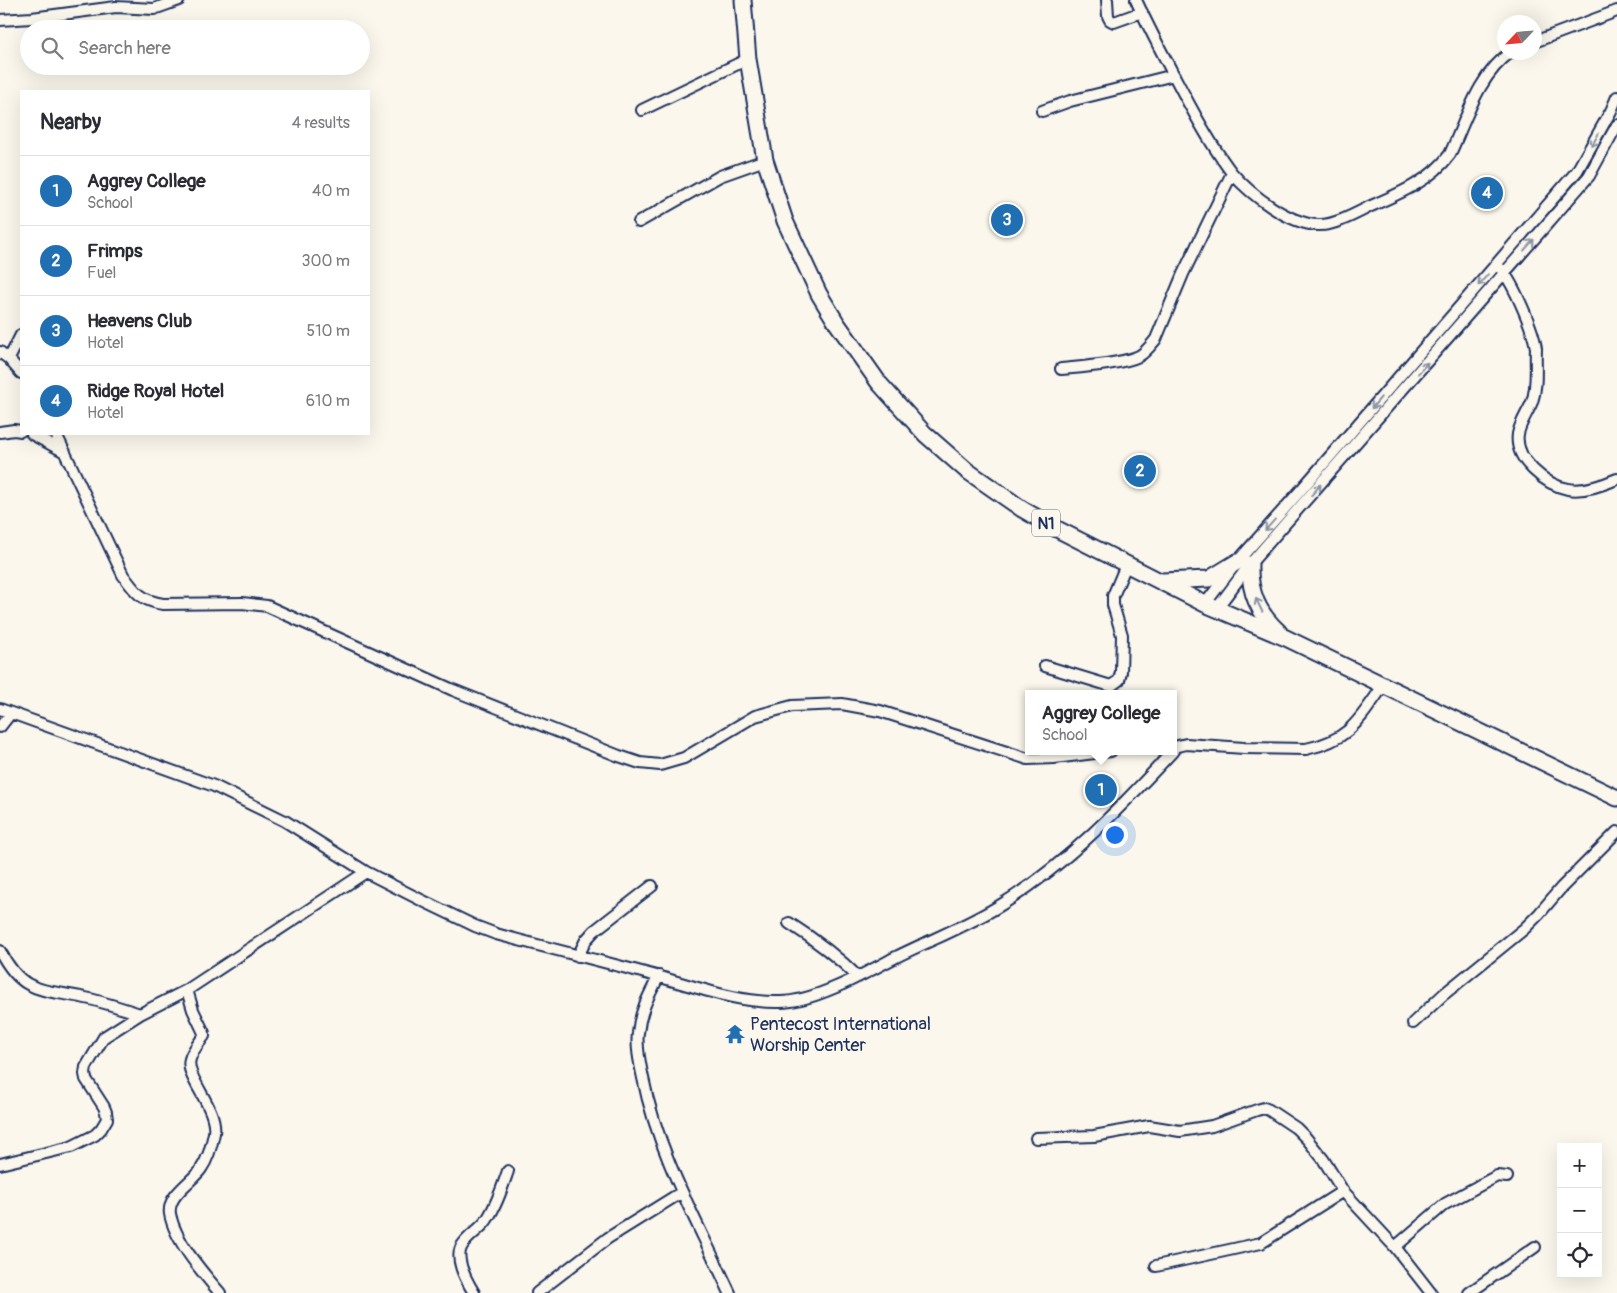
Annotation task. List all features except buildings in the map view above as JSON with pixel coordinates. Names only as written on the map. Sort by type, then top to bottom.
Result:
[{"type":"highway","name":"N1","points":[[743,0],[748,59],[765,160],[785,221],[819,294],[836,322],[879,383],[925,434],[966,470],[1022,510],[1126,565],[1211,606],[1286,638],[1617,798]]},
{"type":"highway","points":[[1162,581],[1209,580],[1243,563],[1260,609],[1269,622],[1286,638]]},
{"type":"street","points":[[0,20],[116,8],[154,9],[179,0]]},
{"type":"street","points":[[1107,0],[1108,16],[1114,22],[1142,12]]},
{"type":"street","points":[[1136,0],[1174,75],[1232,173],[1273,208],[1308,224],[1326,225],[1358,212],[1415,184],[1443,164],[1450,154],[1482,84],[1502,60]]},
{"type":"street","points":[[1542,39],[1617,11]]},
{"type":"street","points":[[642,110],[748,59]]},
{"type":"street","points":[[1042,111],[1070,101],[1174,75]]},
{"type":"street","points":[[1211,606],[1301,490],[1583,163],[1611,112],[1617,97]]},
{"type":"street","points":[[1243,563],[1505,273],[1589,176],[1617,125]]},
{"type":"street","points":[[639,222],[720,176],[765,160]]},
{"type":"street","points":[[1061,369],[1128,360],[1150,348],[1156,339],[1183,274],[1232,173]]},
{"type":"street","points":[[1497,264],[1505,273],[1535,341],[1535,392],[1518,434],[1519,448],[1525,459],[1534,471],[1555,486],[1570,489],[1587,488],[1617,480]]},
{"type":"street","points":[[9,359],[20,337]]},
{"type":"street","points":[[0,352],[9,359],[20,373]]},
{"type":"street","points":[[0,432],[20,431]]},
{"type":"street","points":[[34,435],[66,452]]},
{"type":"street","points":[[57,435],[123,575],[134,591],[151,602],[163,604],[242,603],[266,606],[452,690],[640,763],[660,765],[684,758],[755,716],[771,711],[792,706],[835,704],[860,706],[1028,759],[1078,755]]},
{"type":"street","points":[[1045,666],[1110,686],[1119,680],[1122,635],[1113,605],[1113,596],[1126,565]]},
{"type":"street","points":[[1177,748],[1186,744],[1244,748],[1313,748],[1336,740],[1351,729],[1383,686]]},
{"type":"street","points":[[0,709],[214,786],[285,821],[366,872],[475,926],[496,934],[659,976],[741,1000],[782,1002],[794,1001],[816,994],[858,977],[991,910],[1025,889],[1064,858],[1120,806],[1168,755]]},
{"type":"street","points":[[0,727],[11,713]]},
{"type":"street","points":[[1413,1024],[1444,994],[1524,929],[1561,888],[1617,832]]},
{"type":"street","points":[[0,1164],[71,1147],[87,1140],[101,1129],[107,1119],[106,1112],[86,1079],[85,1074],[86,1067],[104,1037],[140,1014],[187,990],[366,872]]},
{"type":"street","points":[[578,956],[586,940],[594,931],[652,886]]},
{"type":"street","points":[[789,923],[842,961],[858,977]]},
{"type":"street","points":[[0,951],[12,971],[31,987],[42,991],[103,1002],[140,1014]]},
{"type":"street","points":[[659,976],[644,1003],[637,1035],[640,1063],[650,1111],[682,1192],[730,1293]]},
{"type":"street","points":[[187,990],[193,1010],[204,1033],[200,1043],[190,1057],[189,1063],[211,1111],[214,1121],[214,1132],[206,1160],[196,1175],[170,1203],[169,1211],[178,1235],[220,1293]]},
{"type":"street","points":[[1036,1138],[1094,1136],[1149,1126],[1180,1131],[1212,1126],[1247,1112],[1264,1108],[1283,1118],[1307,1139],[1323,1159],[1343,1191],[1395,1247],[1431,1293]]},
{"type":"street","points":[[474,1293],[462,1267],[459,1250],[485,1223],[490,1215],[508,1171]]},
{"type":"street","points":[[1395,1247],[1445,1204],[1497,1176],[1507,1177]]},
{"type":"street","points":[[1156,1266],[1261,1242],[1343,1191]]},
{"type":"street","points":[[537,1293],[608,1238],[682,1192]]},
{"type":"street","points":[[1469,1293],[1535,1246]]},
{"type":"place","name":"Ridge Royal Hotel","points":[[1487,193]]},
{"type":"place","name":"Heavens Club","points":[[1007,220]]},
{"type":"place","name":"Frimps","points":[[1140,471]]},
{"type":"place","name":"Aggrey College","points":[[1101,790]]},
{"type":"place","name":"Pentecost International Worship Center","points":[[735,1034]]}]
